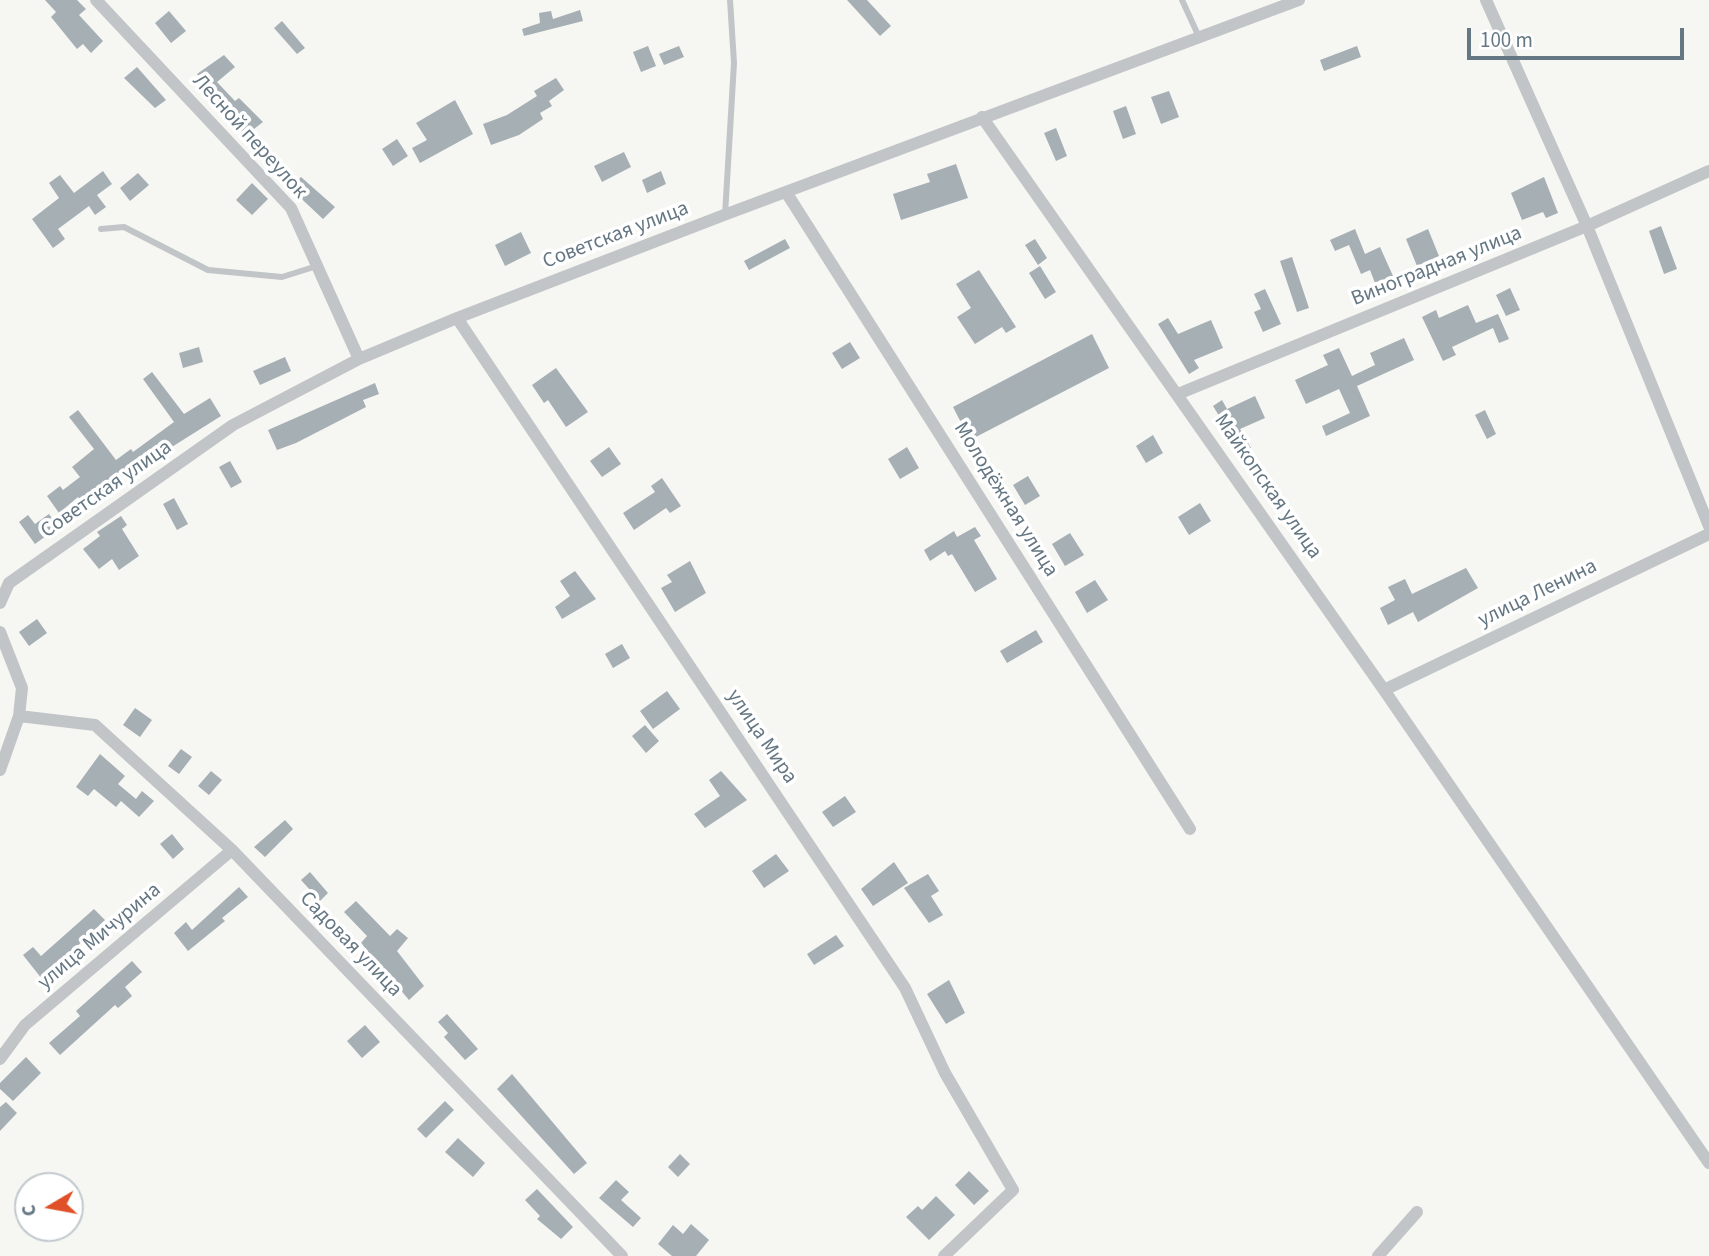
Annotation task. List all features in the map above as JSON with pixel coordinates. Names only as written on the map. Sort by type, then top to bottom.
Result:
[{"type":"street","name":"Лесной переулок","points":[[96,0],[291,208],[359,359]]},
{"type":"street","name":"Советская улица","points":[[0,603],[9,583],[233,425],[359,359],[457,318],[724,215],[1300,0]]},
{"type":"street","points":[[1486,0],[1587,226],[1709,526]]},
{"type":"street","name":"Майкопская улица","points":[[982,117],[1384,690],[1709,1163]]},
{"type":"street","name":"Виноградная улица","points":[[1178,394],[1587,226],[1709,171]]},
{"type":"street","name":"Молодёжная улица","points":[[786,192],[1190,829]]},
{"type":"street","name":"улица Мира","points":[[457,318],[905,988],[945,1073],[1013,1190],[944,1256]]},
{"type":"street","name":"улица Ленина","points":[[1384,690],[1709,534]]},
{"type":"street","points":[[0,632],[22,688],[19,716],[0,770]]},
{"type":"street","name":"Садовая улица","points":[[19,716],[95,724],[232,850],[622,1256]]},
{"type":"street","name":"улица Мичурина","points":[[0,1059],[24,1026],[232,850]]},
{"type":"street","points":[[1378,1256],[1416,1212]]},
{"type":"lane","points":[[724,215],[734,63],[730,0]]},
{"type":"lane","points":[[1182,0],[1199,37]]},
{"type":"lane","points":[[101,229],[124,228],[208,270],[282,277],[317,266]]},
{"type":"building","points":[[45,0],[77,0],[86,9],[79,15],[103,41],[91,53],[83,44],[77,49],[51,17],[56,12]]},
{"type":"building","points":[[847,0],[867,0],[891,26],[880,36]]},
{"type":"building","points":[[580,10],[583,21],[524,36],[522,29],[540,23],[539,13],[551,11],[553,19]]},
{"type":"building","points":[[169,11],[186,31],[171,43],[155,23]]},
{"type":"building","points":[[282,21],[305,48],[297,54],[274,28]]},
{"type":"building","points":[[648,46],[656,66],[641,72],[633,52]]},
{"type":"building","points":[[679,46],[684,57],[664,65],[659,54]]},
{"type":"building","points":[[1357,46],[1361,57],[1324,71],[1320,60]]},
{"type":"building","points":[[224,55],[235,67],[217,82],[235,101],[239,98],[263,122],[245,136],[197,74]]},
{"type":"building","points":[[137,67],[166,100],[155,108],[124,78]]},
{"type":"building","points":[[556,78],[564,90],[549,101],[552,106],[540,113],[543,119],[519,135],[491,145],[483,124],[507,115],[537,96],[534,91]]},
{"type":"building","points":[[1169,91],[1179,117],[1161,124],[1151,97]]},
{"type":"building","points":[[455,100],[473,134],[420,163],[412,148],[427,140],[416,123]]},
{"type":"building","points":[[1126,106],[1136,134],[1123,139],[1113,111]]},
{"type":"building","points":[[1056,128],[1067,156],[1056,161],[1044,133]]},
{"type":"building","points":[[397,139],[408,156],[393,166],[382,149]]},
{"type":"building","points":[[624,152],[631,167],[602,182],[594,166]]},
{"type":"building","points":[[956,164],[968,198],[901,220],[893,194],[930,182],[927,174]]},
{"type":"building","points":[[103,171],[112,184],[97,195],[106,207],[95,215],[89,206],[58,229],[65,239],[53,248],[32,219],[59,198],[49,183],[60,175],[74,193]]},
{"type":"building","points":[[661,171],[666,184],[647,193],[642,180]]},
{"type":"building","points":[[138,173],[149,185],[130,201],[120,188]]},
{"type":"building","points":[[301,177],[335,207],[323,219],[290,188]]},
{"type":"building","points":[[1544,177],[1558,213],[1546,218],[1543,212],[1522,220],[1511,193]]},
{"type":"building","points":[[252,183],[268,199],[252,215],[236,200]]},
{"type":"building","points":[[1661,226],[1677,269],[1664,274],[1649,231]]},
{"type":"building","points":[[1355,229],[1365,254],[1380,247],[1393,276],[1375,283],[1370,270],[1361,274],[1349,245],[1335,251],[1330,240]]},
{"type":"building","points":[[1428,229],[1439,256],[1417,266],[1406,239]]},
{"type":"building","points":[[521,232],[531,253],[505,266],[495,245]]},
{"type":"building","points":[[785,239],[790,248],[749,270],[744,261]]},
{"type":"building","points":[[1035,239],[1047,258],[1038,265],[1025,245]]},
{"type":"building","points":[[1292,257],[1309,308],[1297,312],[1280,261]]},
{"type":"building","points":[[1040,266],[1056,292],[1045,299],[1029,273]]},
{"type":"building","points":[[979,270],[1016,327],[1006,333],[1002,327],[975,344],[957,317],[971,308],[956,284]]},
{"type":"building","points":[[1510,288],[1520,310],[1506,316],[1496,295]]},
{"type":"building","points":[[1265,289],[1281,324],[1263,332],[1254,312],[1261,309],[1254,294]]},
{"type":"building","points":[[1468,305],[1476,323],[1498,314],[1509,339],[1499,343],[1493,328],[1452,347],[1456,355],[1443,361],[1422,317],[1436,310],[1439,318]]},
{"type":"building","points":[[1168,318],[1178,334],[1211,320],[1223,348],[1194,360],[1199,368],[1189,374],[1158,324]]},
{"type":"building","points":[[1092,334],[1109,368],[970,440],[953,407]]},
{"type":"building","points":[[1404,338],[1414,360],[1357,386],[1370,416],[1326,436],[1322,426],[1350,413],[1339,389],[1306,404],[1295,380],[1328,365],[1323,355],[1339,348],[1352,376],[1375,365],[1370,353]]},
{"type":"building","points":[[850,342],[860,358],[842,369],[832,353]]},
{"type":"building","points":[[199,347],[203,362],[183,368],[179,353]]},
{"type":"building","points":[[285,357],[291,371],[260,385],[253,371]]},
{"type":"building","points":[[556,368],[588,412],[566,427],[548,400],[544,403],[532,385]]},
{"type":"building","points":[[152,372],[184,414],[210,398],[221,416],[129,474],[127,471],[85,506],[78,497],[59,513],[47,496],[60,486],[63,490],[80,477],[72,467],[94,449],[69,417],[78,410],[116,460],[131,449],[133,452],[174,422],[143,379]]},
{"type":"building","points":[[375,383],[379,394],[363,400],[366,407],[277,450],[268,430]]},
{"type":"building","points":[[1255,396],[1265,418],[1240,429],[1251,448],[1242,453],[1213,406],[1222,400],[1227,409]]},
{"type":"building","points":[[1485,410],[1496,434],[1487,439],[1475,415]]},
{"type":"building","points":[[1153,435],[1163,453],[1146,463],[1136,446]]},
{"type":"building","points":[[609,447],[621,464],[602,477],[590,461]]},
{"type":"building","points":[[907,447],[919,468],[900,479],[888,459]]},
{"type":"building","points":[[230,461],[242,482],[231,488],[219,467]]},
{"type":"building","points":[[1028,476],[1040,496],[1025,505],[1013,485]]},
{"type":"building","points":[[662,478],[681,506],[670,513],[666,508],[634,530],[623,513],[655,492],[651,486]]},
{"type":"building","points":[[174,498],[188,524],[177,530],[163,504]]},
{"type":"building","points":[[1200,503],[1211,521],[1189,535],[1178,517]]},
{"type":"building","points":[[49,514],[58,527],[35,544],[19,522],[28,515],[35,524]]},
{"type":"building","points":[[121,516],[127,525],[122,529],[139,556],[119,570],[112,559],[99,569],[83,549],[100,536],[97,532]]},
{"type":"building","points":[[975,527],[981,536],[974,540],[997,579],[975,592],[952,554],[948,556],[945,551],[930,561],[924,550],[954,531],[957,537]]},
{"type":"building","points":[[1070,533],[1084,555],[1065,566],[1052,544]]},
{"type":"building","points":[[690,561],[706,593],[675,612],[661,588],[672,582],[667,575]]},
{"type":"building","points":[[1466,568],[1478,588],[1418,622],[1413,612],[1388,625],[1380,608],[1395,600],[1388,587],[1405,579],[1412,594]]},
{"type":"building","points":[[575,571],[596,599],[562,619],[555,607],[570,596],[560,581]]},
{"type":"building","points":[[1095,580],[1108,600],[1087,613],[1075,592]]},
{"type":"building","points":[[37,619],[47,633],[29,646],[19,632]]},
{"type":"building","points":[[1036,630],[1043,642],[1007,663],[1000,651]]},
{"type":"building","points":[[622,644],[630,658],[613,668],[605,654]]},
{"type":"building","points":[[667,691],[680,709],[653,729],[640,711]]},
{"type":"building","points":[[135,708],[152,720],[140,737],[123,725]]},
{"type":"building","points":[[645,725],[659,741],[646,753],[632,736]]},
{"type":"building","points":[[181,749],[192,757],[179,774],[168,766]]},
{"type":"building","points":[[100,754],[125,776],[118,784],[136,799],[142,791],[154,801],[139,817],[121,801],[116,807],[94,789],[88,796],[76,787]]},
{"type":"building","points":[[211,771],[222,780],[209,795],[198,786]]},
{"type":"building","points":[[721,771],[747,800],[705,828],[694,814],[720,796],[709,780]]},
{"type":"building","points":[[845,796],[856,812],[833,827],[822,812]]},
{"type":"building","points":[[285,820],[293,829],[265,857],[254,847]]},
{"type":"building","points":[[172,834],[184,849],[173,859],[160,844]]},
{"type":"building","points":[[776,854],[789,871],[764,888],[752,871]]},
{"type":"building","points":[[894,862],[908,883],[873,906],[861,889]]},
{"type":"building","points":[[310,872],[328,893],[320,901],[301,880]]},
{"type":"building","points":[[928,874],[939,891],[931,896],[943,915],[929,923],[904,888]]},
{"type":"building","points":[[239,887],[248,897],[222,918],[225,921],[188,951],[174,933],[186,922],[192,930]]},
{"type":"building","points":[[356,901],[390,936],[397,929],[408,938],[397,951],[424,986],[409,1000],[361,943],[367,936],[344,912]]},
{"type":"building","points":[[94,909],[105,920],[42,979],[23,955],[33,947],[41,956]]},
{"type":"building","points":[[836,935],[844,946],[814,965],[807,954]]},
{"type":"building","points":[[132,961],[142,972],[125,987],[132,996],[118,1008],[115,1005],[60,1055],[49,1043],[80,1016],[76,1011]]},
{"type":"building","points":[[949,980],[965,1013],[946,1024],[927,994]]},
{"type":"building","points":[[447,1014],[478,1049],[465,1060],[444,1037],[448,1033],[438,1022]]},
{"type":"building","points":[[365,1025],[380,1042],[362,1058],[347,1041]]},
{"type":"building","points":[[26,1057],[41,1073],[13,1101],[0,1089],[0,1083]]},
{"type":"building","points":[[512,1074],[587,1163],[574,1174],[497,1089]]},
{"type":"building","points":[[445,1101],[454,1110],[426,1138],[417,1129]]},
{"type":"building","points":[[6,1102],[17,1113],[0,1131],[0,1107]]},
{"type":"building","points":[[458,1138],[485,1163],[473,1177],[445,1152]]},
{"type":"building","points":[[680,1154],[690,1164],[678,1177],[668,1167]]},
{"type":"building","points":[[969,1171],[989,1191],[974,1205],[955,1185]]},
{"type":"building","points":[[616,1180],[629,1192],[621,1200],[641,1218],[633,1227],[599,1198]]},
{"type":"building","points":[[537,1189],[573,1227],[561,1239],[537,1219],[540,1216],[525,1200]]},
{"type":"building","points":[[936,1196],[955,1215],[929,1240],[906,1217],[918,1206],[922,1210]]},
{"type":"building","points":[[691,1224],[709,1240],[696,1256],[672,1256],[658,1244],[673,1225],[683,1234]]}]
